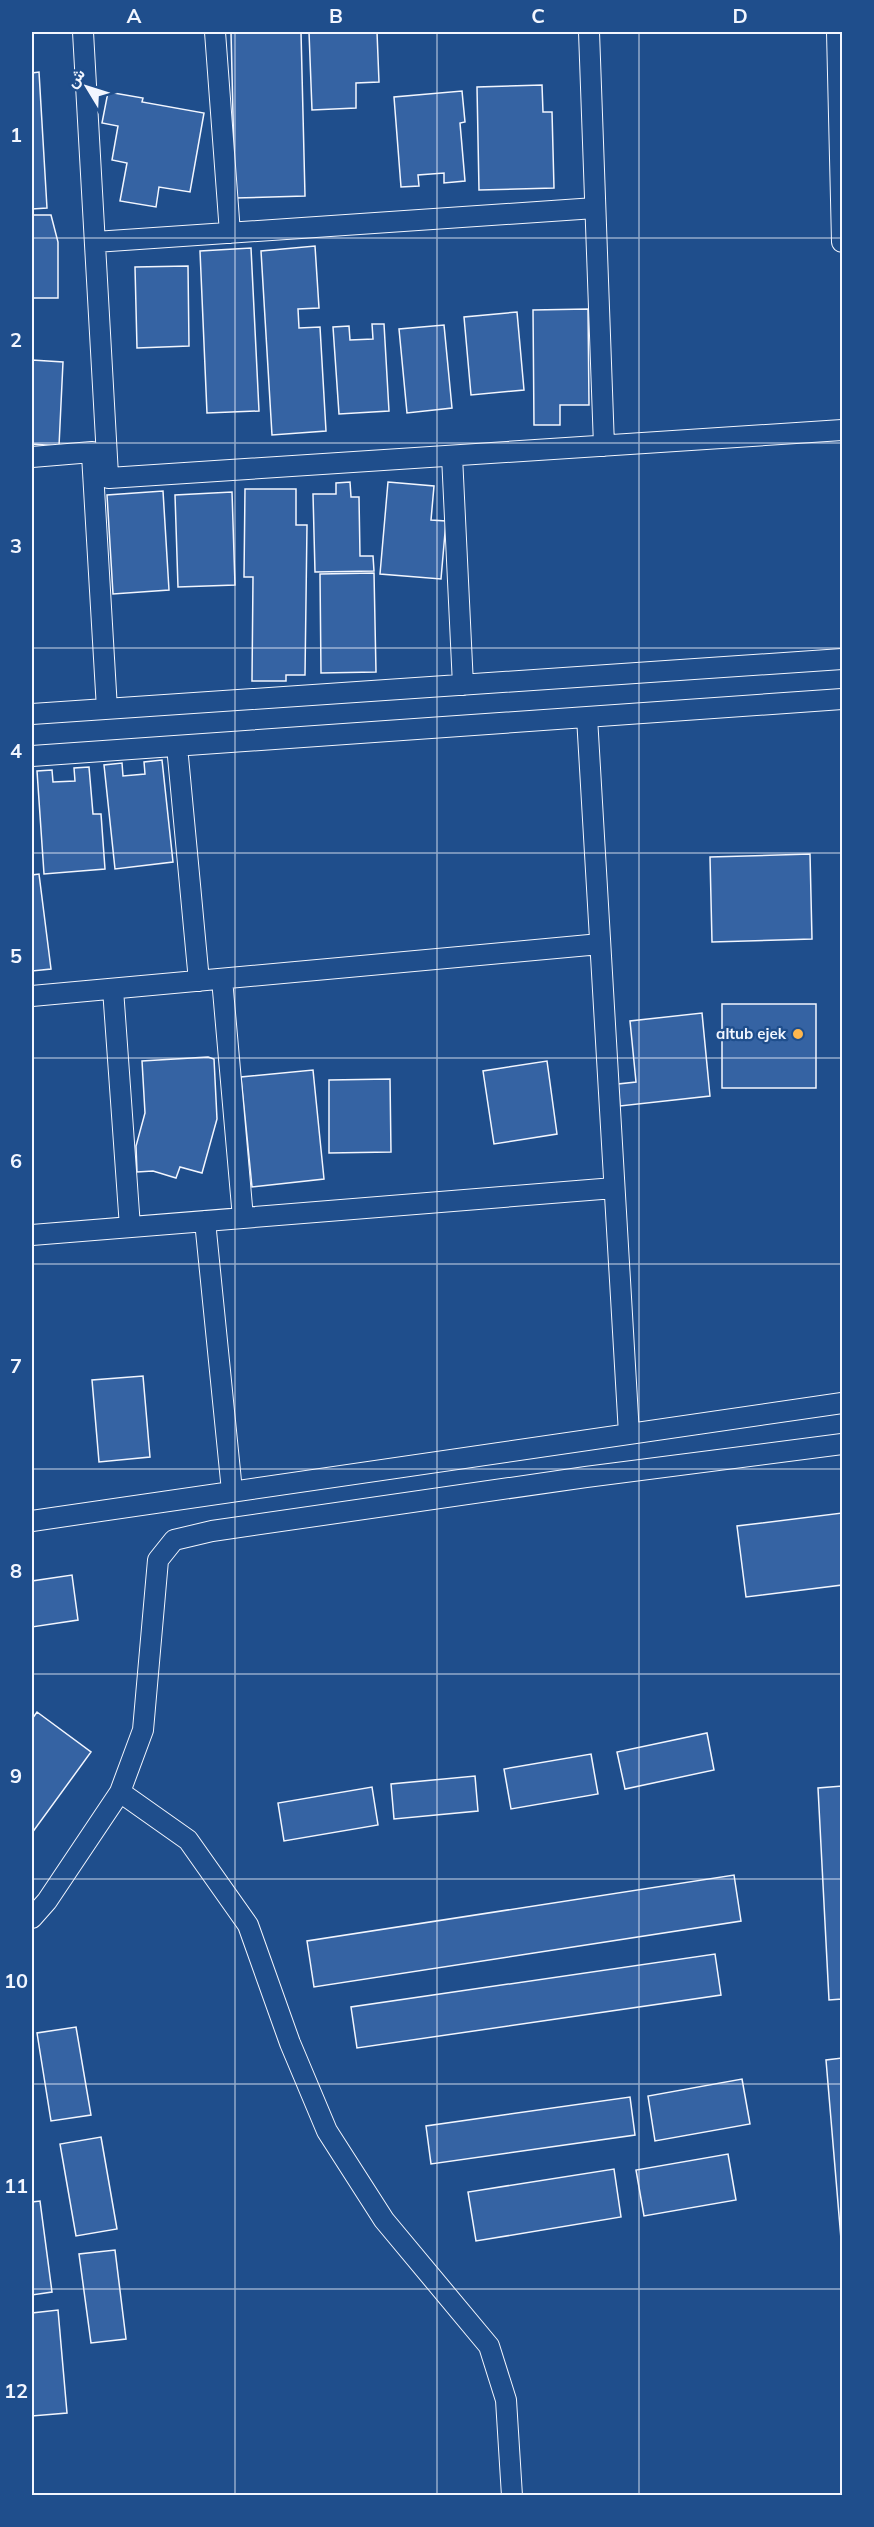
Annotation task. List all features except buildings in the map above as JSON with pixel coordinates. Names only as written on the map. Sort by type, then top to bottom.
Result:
[{"type":"street","points":[[83,32],[109,478]]},
{"type":"street","points":[[215,32],[230,233]]},
{"type":"street","points":[[589,32],[604,446]]},
{"type":"street","points":[[837,32],[843,242]]},
{"type":"street","points":[[95,242],[595,208]]},
{"type":"street","points":[[109,478],[843,430]]},
{"type":"street","points":[[92,452],[109,478]]},
{"type":"street","points":[[32,457],[92,452]]},
{"type":"street","points":[[92,452],[107,709]]},
{"type":"street","points":[[452,456],[463,685]]},
{"type":"street","points":[[32,714],[843,659]]},
{"type":"street","points":[[32,756],[843,699]]},
{"type":"street","points":[[587,717],[629,1434]]},
{"type":"street","points":[[177,746],[199,981]]},
{"type":"street","points":[[32,996],[600,944]]},
{"type":"street","points":[[222,979],[243,1218]]},
{"type":"street","points":[[113,989],[130,1227]]},
{"type":"street","points":[[32,1234],[614,1188]]},
{"type":"street","points":[[205,1221],[232,1491]]},
{"type":"street","points":[[32,1521],[843,1403]]},
{"type":"street","points":[[32,1918],[47,1901],[120,1792],[143,1730],[158,1560],[174,1540],[212,1531],[586,1477],[843,1444]]},
{"type":"street","points":[[120,1792],[188,1840],[248,1925],[290,2043],[327,2130],[384,2220],[489,2346],[506,2400],[512,2496]]},
{"type":"place","name":"altub ejek","points":[[798,1034]]}]
